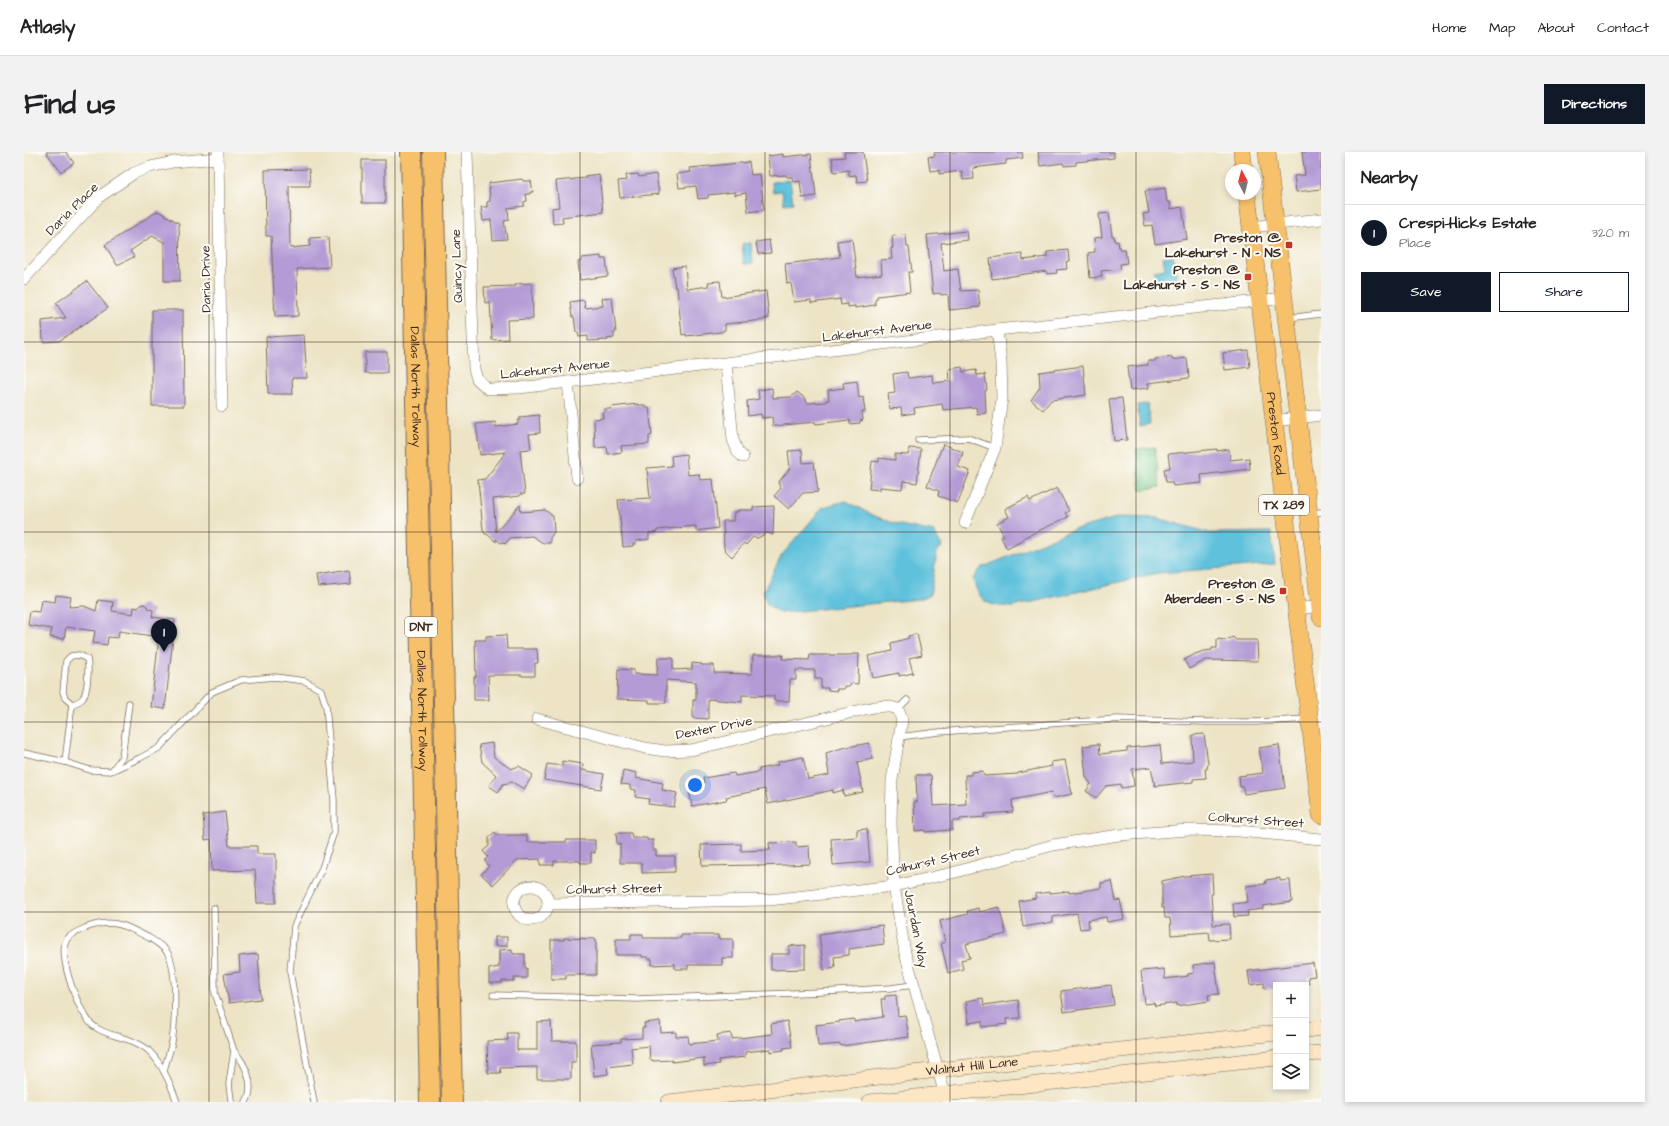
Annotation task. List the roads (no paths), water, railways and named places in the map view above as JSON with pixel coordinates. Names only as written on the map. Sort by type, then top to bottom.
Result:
[{"type":"highway","name":"Dallas North Tollway","points":[[411,152],[430,1102]]},
{"type":"highway","name":"Dallas North Tollway","points":[[433,152],[452,1102]]},
{"type":"main road","points":[[1242,152],[1243,164]]},
{"type":"main road","name":"Preston Road","points":[[1267,152],[1298,418],[1315,513],[1321,610]]},
{"type":"main road","name":"Preston Road","points":[[1248,200],[1296,609],[1315,719],[1321,815]]},
{"type":"main road","points":[[1309,1030],[1321,1028]]},
{"type":"main road","name":"Walnut Hill Lane","points":[[669,1102],[938,1070],[1273,1033]]},
{"type":"main road","points":[[1309,1054],[1321,1052]]},
{"type":"main road","name":"Walnut Hill Lane","points":[[870,1102],[946,1098],[1273,1058]]},
{"type":"street","name":"Quincy Lane","points":[[467,152],[474,369],[477,379]]},
{"type":"street","name":"Daria Place","points":[[24,279],[99,198],[134,173],[150,167],[173,162],[218,155]]},
{"type":"street","name":"Daria Drive","points":[[218,155],[222,406]]},
{"type":"street","points":[[1251,227],[1321,219]]},
{"type":"street","name":"Lakehurst Avenue","points":[[477,379],[488,389],[519,388],[997,330],[1284,298]]},
{"type":"street","points":[[965,523],[995,448],[1002,398],[1001,362],[997,330]]},
{"type":"street","points":[[726,364],[733,440],[738,452],[743,457]]},
{"type":"street","points":[[568,382],[577,478]]},
{"type":"street","points":[[1274,421],[1321,415]]},
{"type":"street","points":[[1296,609],[1321,610]]},
{"type":"street","name":"Dexter Drive","points":[[537,719],[644,748],[665,751],[691,750],[874,707],[887,706],[898,709]]},
{"type":"street","name":"Jourdan Way","points":[[898,709],[902,720],[892,780],[891,823],[894,886],[904,945],[913,985],[946,1098]]},
{"type":"street","name":"Colhurst Street","points":[[548,904],[769,900],[894,886],[952,873],[1053,845],[1119,835],[1188,830],[1239,831],[1321,839]]},
{"type":"lane","points":[[1286,318],[1321,314]]},
{"type":"lane","points":[[918,440],[968,438],[995,448]]},
{"type":"lane","points":[[79,655],[87,659],[89,666],[84,696],[80,702],[72,704],[65,698],[64,692],[66,661],[71,656],[79,655]]},
{"type":"lane","points":[[24,754],[65,762],[90,770],[111,771],[159,748],[212,692],[241,680],[275,677],[305,681],[321,690],[326,706],[334,800],[334,832],[322,868],[294,926],[290,972],[314,1102]]},
{"type":"lane","points":[[898,709],[907,700]]},
{"type":"lane","points":[[111,771],[122,757],[129,703]]},
{"type":"lane","points":[[65,762],[72,704]]},
{"type":"lane","points":[[899,737],[939,732],[1117,719],[1242,722],[1315,719]]},
{"type":"lane","points":[[214,908],[215,993],[234,1051],[246,1068],[249,1083],[248,1099],[246,1102]]},
{"type":"lane","points":[[164,1071],[172,1042],[174,996],[172,962],[168,953],[160,944],[128,928],[113,923],[92,925],[78,931],[67,939],[64,948],[64,961],[73,990],[86,1017],[94,1027],[137,1044],[149,1051],[164,1071],[177,1102]]},
{"type":"lane","points":[[493,995],[636,999],[821,992],[891,988],[913,985]]},
{"type":"lane","points":[[232,1102],[229,1084],[234,1051]]},
{"type":"water","points":[[790,180],[793,203],[784,204],[782,191],[773,192],[772,182]]},
{"type":"water","points":[[751,243],[753,263],[744,264],[742,244]]},
{"type":"water","points":[[1173,256],[1177,278],[1156,281],[1154,271],[1165,269],[1163,257]]},
{"type":"water","points":[[1148,404],[1150,424],[1140,426],[1137,405]]},
{"type":"water","points":[[846,501],[872,515],[896,524],[934,532],[942,546],[937,552],[930,595],[919,599],[780,613],[767,604],[763,592],[782,555],[823,507]]},
{"type":"water","points":[[1120,517],[1157,518],[1210,533],[1271,532],[1275,564],[1158,573],[1012,607],[991,604],[986,602],[979,594],[973,579],[981,568],[1073,530]]},
{"type":"place","name":"Preston @ Lakehurst - N - NS","points":[[1289,245]]},
{"type":"place","name":"Preston @ Lakehurst - S - NS","points":[[1248,277]]},
{"type":"place","name":"Preston @ Aberdeen - S - NS","points":[[1283,591]]},
{"type":"place","name":"Crespi-Hicks Estate","points":[[164,652]]}]
